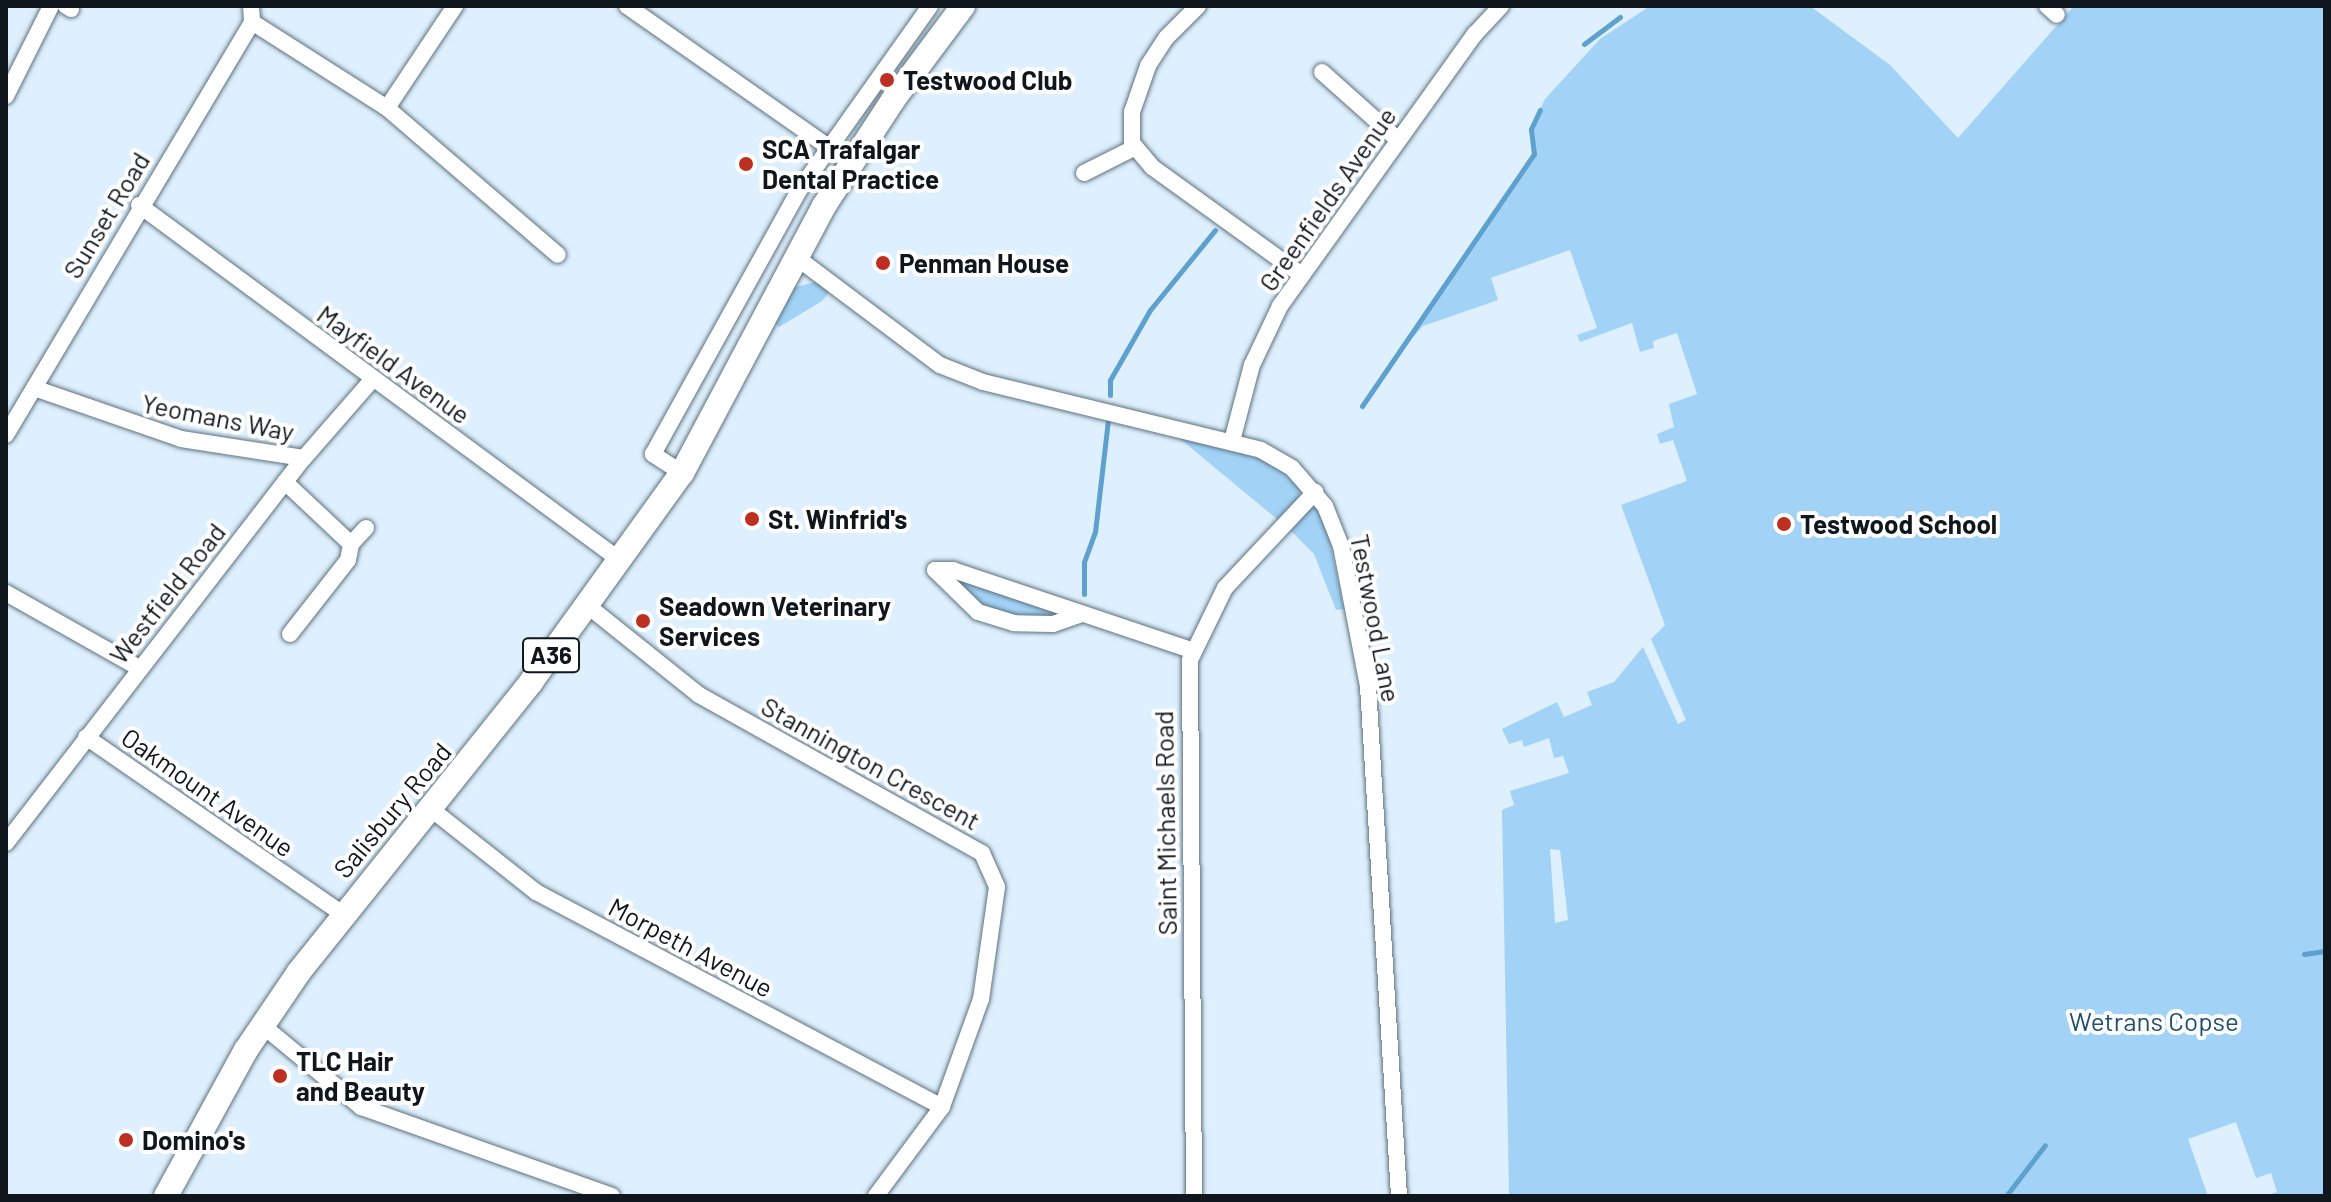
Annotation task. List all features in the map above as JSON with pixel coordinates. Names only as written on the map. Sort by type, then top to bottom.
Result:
[{"type":"main road","name":"Salisbury Road","points":[[166,1196],[262,1025],[343,914],[431,809],[588,606],[682,473],[796,257],[851,163],[963,6]]},
{"type":"street","points":[[6,96],[51,6]]},
{"type":"street","points":[[387,108],[455,6]]},
{"type":"street","points":[[627,6],[851,163]]},
{"type":"street","points":[[682,473],[653,454],[827,147],[930,6]]},
{"type":"street","points":[[1198,6],[1159,47],[1143,77],[1130,128],[1134,148],[1152,167],[1302,275]]},
{"type":"street","name":"Greenfields Avenue","points":[[1232,441],[1257,350],[1302,275],[1398,140],[1501,6]]},
{"type":"street","name":"Sunset Road","points":[[6,435],[251,14],[387,108],[558,255]]},
{"type":"street","points":[[1322,72],[1398,140]]},
{"type":"street","points":[[1084,173],[1134,148]]},
{"type":"street","name":"Mayfield Avenue","points":[[139,205],[621,561]]},
{"type":"street","name":"Testwood Lane","points":[[796,257],[923,355],[957,373],[1232,441],[1283,461],[1315,492],[1341,546],[1368,686],[1399,1196]]},
{"type":"street","name":"Westfield Road","points":[[6,843],[22,818],[285,482],[373,379]]},
{"type":"street","name":"Yeomans Way","points":[[34,388],[181,439],[304,458]]},
{"type":"street","points":[[285,482],[351,544]]},
{"type":"street","name":"Saint Michaels Road","points":[[1194,1196],[1187,715],[1193,651],[1225,588],[1315,492]]},
{"type":"street","points":[[290,634],[348,560],[351,544],[366,528]]},
{"type":"street","points":[[1082,614],[1053,624],[1014,623],[978,612],[935,570],[953,570],[1193,651]]},
{"type":"street","points":[[6,593],[139,668]]},
{"type":"street","name":"Stannington Crescent","points":[[588,606],[699,695],[982,853],[997,887],[990,955],[981,999],[942,1107],[876,1196]]},
{"type":"street","name":"Oakmount Avenue","points":[[86,737],[343,914]]},
{"type":"street","points":[[6,809],[22,818]]},
{"type":"street","name":"Morpeth Avenue","points":[[431,809],[536,892],[942,1107]]},
{"type":"street","points":[[262,1025],[361,1107],[612,1196]]},
{"type":"green space","name":"Wetrans Copse","points":[[1650,6],[1810,6],[1890,65],[1958,138],[2074,6],[2325,6],[2325,1196],[2265,1196],[2277,1192],[2271,1173],[2256,1178],[2236,1122],[2188,1139],[2208,1196],[1509,1196],[1502,810],[1514,805],[1510,791],[1569,773],[1563,756],[1554,758],[1549,738],[1524,747],[1522,740],[1509,744],[1502,729],[1557,702],[1564,717],[1592,705],[1587,692],[1614,682],[1643,647],[1678,724],[1686,720],[1651,639],[1665,625],[1621,505],[1687,481],[1673,440],[1660,444],[1657,434],[1674,427],[1669,404],[1697,394],[1677,333],[1653,341],[1654,348],[1640,352],[1632,323],[1580,342],[1577,335],[1597,328],[1570,250],[1491,278],[1498,300],[1423,326],[1394,359],[1534,154],[1531,129],[1545,99],[1600,39]],"holes":[[[1550,849],[1560,850],[1568,920],[1555,923]]]},
{"type":"green space","points":[[815,282],[831,290],[822,301],[779,327],[774,323],[792,288]]},
{"type":"green space","points":[[1179,438],[1269,461],[1300,488],[1299,499],[1278,520]]},
{"type":"green space","points":[[1311,507],[1317,508],[1327,528],[1344,609],[1336,610],[1314,554],[1289,529]]},
{"type":"green space","points":[[954,577],[1056,611],[1057,618],[1028,620],[984,611]]},
{"type":"waterway","points":[[1584,44],[1620,17]]},
{"type":"waterway","points":[[1362,406],[1534,154],[1531,129],[1540,110]]},
{"type":"waterway","points":[[1110,395],[1110,380],[1150,310],[1215,230]]},
{"type":"waterway","points":[[1084,594],[1084,562],[1095,532],[1108,420]]},
{"type":"waterway","points":[[2304,954],[2325,951]]},
{"type":"waterway","points":[[2006,1196],[2045,1145]]},
{"type":"place","name":"Testwood Club","points":[[887,80]]},
{"type":"place","name":"SCA Trafalgar Dental Practice","points":[[746,164]]},
{"type":"place","name":"Penman House","points":[[883,263]]},
{"type":"place","name":"St. Winfrid's","points":[[752,519]]},
{"type":"place","name":"Testwood School","points":[[1784,524]]},
{"type":"place","name":"Seadown Veterinary Services","points":[[643,621]]},
{"type":"place","name":"TLC Hair and Beauty","points":[[280,1076]]},
{"type":"place","name":"Domino's","points":[[126,1140]]}]
